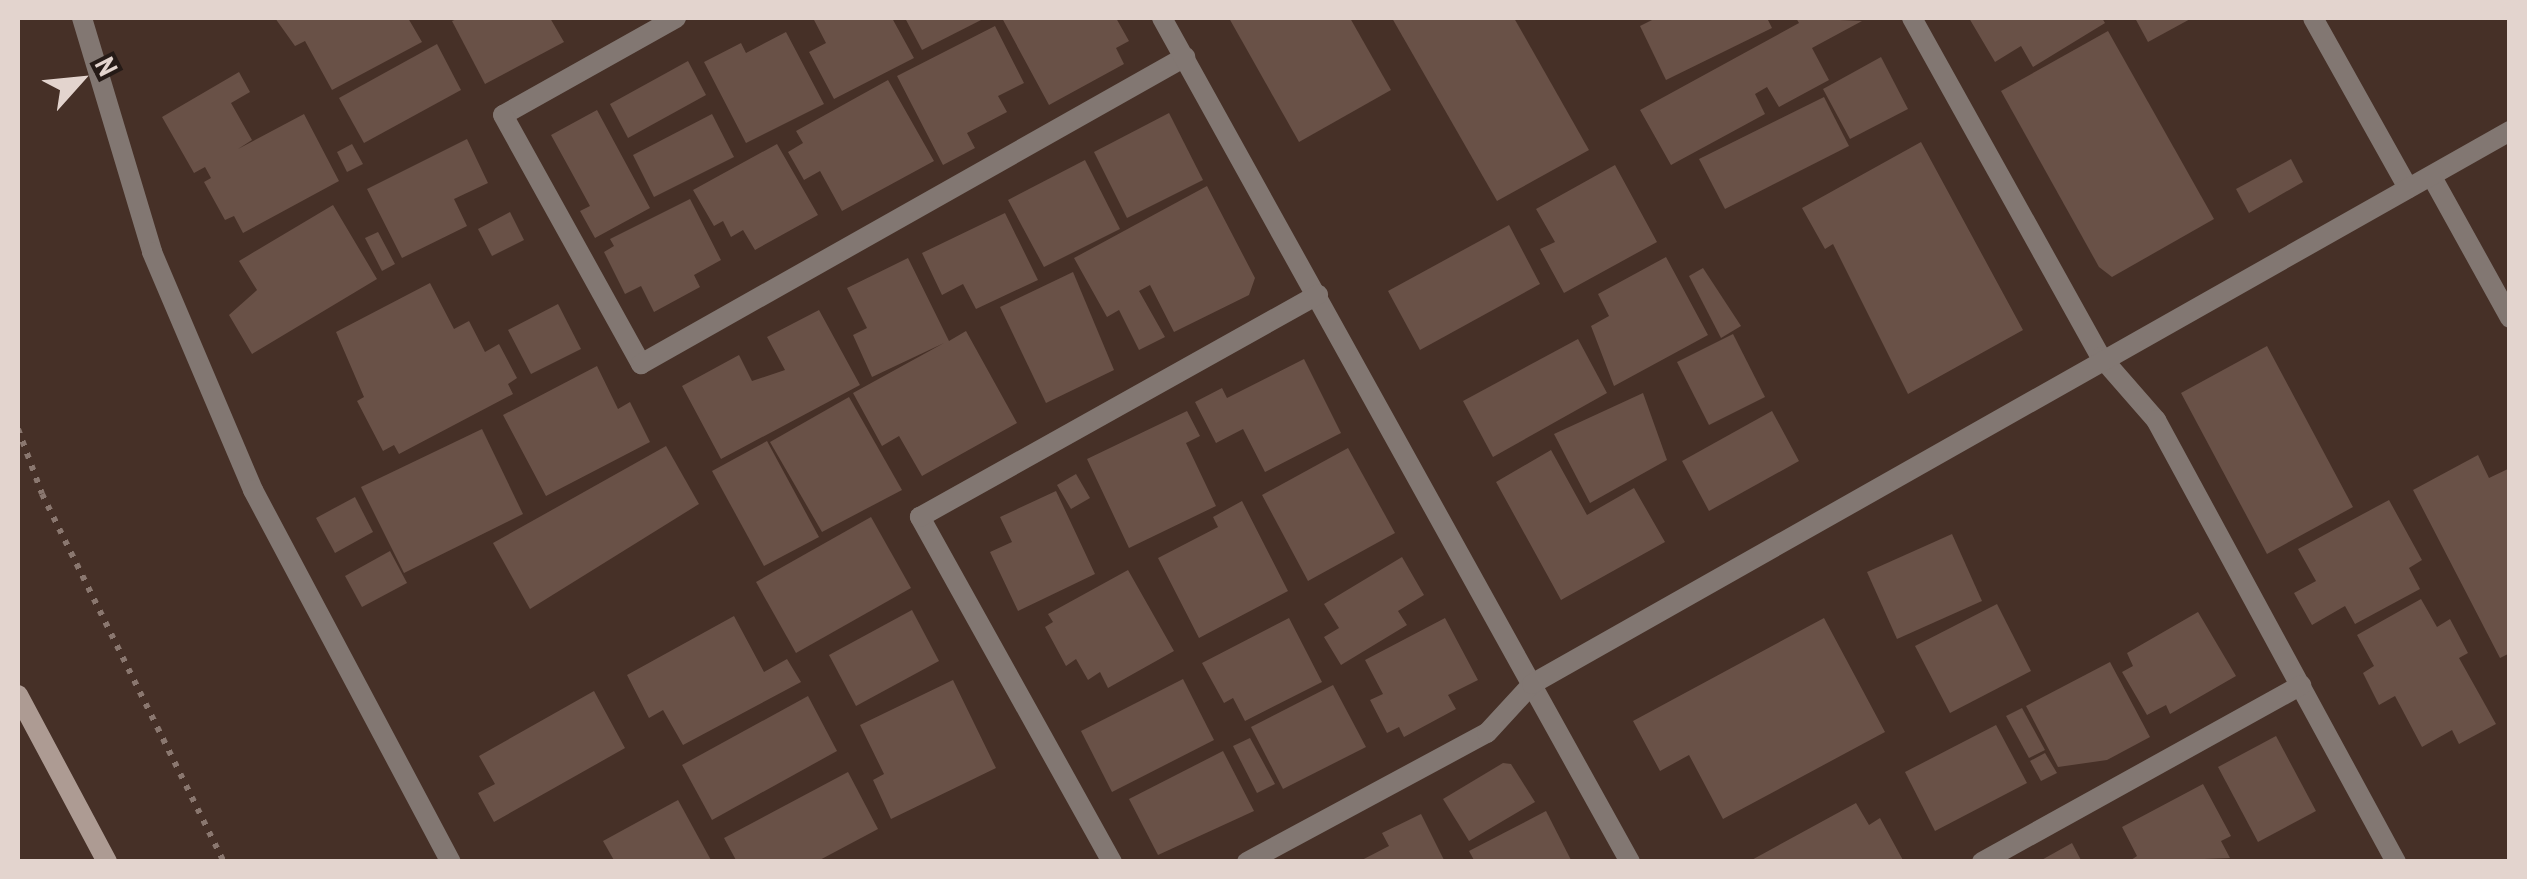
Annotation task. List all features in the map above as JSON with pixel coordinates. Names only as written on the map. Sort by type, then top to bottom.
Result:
[{"type":"main road","points":[[18,695],[106,862]]},
{"type":"street","points":[[82,18],[152,252],[252,490],[451,862]]},
{"type":"street","points":[[676,18],[504,115],[641,364],[1185,57]]},
{"type":"street","points":[[1162,18],[1630,862]]},
{"type":"street","points":[[1912,18],[2101,357],[2156,420],[2396,862]]},
{"type":"street","points":[[2313,18],[2408,188]]},
{"type":"street","points":[[1247,862],[1488,733],[1532,684],[2101,357],[2510,131]]},
{"type":"street","points":[[2432,177],[2510,318]]},
{"type":"street","points":[[1112,862],[920,517],[1318,294]]},
{"type":"street","points":[[1982,862],[2300,685]]},
{"type":"path","points":[[18,429],[42,494],[224,862]]},
{"type":"building","points":[[275,18],[408,18],[422,42],[332,90],[305,41],[295,46]]},
{"type":"building","points":[[550,18],[564,42],[485,84],[452,21]]},
{"type":"building","points":[[813,18],[892,18],[914,58],[834,99],[809,52],[826,43]]},
{"type":"building","points":[[905,18],[985,18],[922,50]]},
{"type":"building","points":[[1002,18],[1116,18],[1129,41],[1116,48],[1124,64],[1049,105]]},
{"type":"building","points":[[1229,18],[1350,18],[1391,90],[1299,142]]},
{"type":"building","points":[[1392,18],[1514,18],[1589,150],[1497,201]]},
{"type":"building","points":[[1656,18],[1767,18],[1772,28],[1666,80],[1640,26]]},
{"type":"building","points":[[1796,18],[1862,21],[1812,48],[1829,80],[1779,107],[1767,87],[1755,94],[1765,114],[1671,165],[1640,110],[1799,23]]},
{"type":"building","points":[[1969,18],[2102,18],[2105,23],[2033,67],[2021,46],[1995,62]]},
{"type":"building","points":[[2135,18],[2192,18],[2148,42]]},
{"type":"building","points":[[995,26],[1024,83],[998,96],[1007,112],[967,133],[975,148],[943,165],[897,76]]},
{"type":"building","points":[[2108,31],[2214,219],[2112,277],[2099,267],[2001,91]]},
{"type":"building","points":[[786,32],[824,104],[746,143],[704,62],[741,43],[746,53]]},
{"type":"building","points":[[437,44],[461,90],[364,143],[339,98]]},
{"type":"building","points":[[1881,57],[1908,109],[1850,139],[1823,89]]},
{"type":"building","points":[[688,61],[706,95],[628,138],[610,104]]},
{"type":"building","points":[[239,72],[250,92],[231,103],[252,140],[238,149],[304,114],[339,181],[243,233],[234,216],[225,220],[204,182],[211,178],[205,167],[194,173],[162,117]]},
{"type":"building","points":[[888,80],[934,161],[842,211],[820,171],[804,180],[788,152],[803,143],[796,131]]},
{"type":"building","points":[[1824,97],[1849,146],[1725,209],[1699,159]]},
{"type":"building","points":[[597,110],[650,208],[595,238],[580,211],[590,206],[551,135]]},
{"type":"building","points":[[1169,113],[1203,180],[1127,218],[1094,152]]},
{"type":"building","points":[[712,114],[734,157],[654,197],[633,155]]},
{"type":"building","points":[[467,139],[488,183],[454,199],[467,226],[402,258],[367,189]]},
{"type":"building","points":[[1921,142],[2023,330],[1908,394],[1833,244],[1825,249],[1802,208]]},
{"type":"building","points":[[352,144],[363,164],[347,172],[337,152]]},
{"type":"building","points":[[777,144],[818,215],[755,250],[743,230],[731,237],[723,221],[714,226],[693,190]]},
{"type":"building","points":[[2291,159],[2303,182],[2249,213],[2236,189]]},
{"type":"building","points":[[1085,160],[1120,229],[1044,267],[1008,200]]},
{"type":"building","points":[[1615,165],[1657,242],[1564,293],[1540,249],[1555,242],[1536,209]]},
{"type":"building","points":[[1207,186],[1255,278],[1249,295],[1174,332],[1150,285],[1139,291],[1165,337],[1139,350],[1119,310],[1107,317],[1074,258]]},
{"type":"building","points":[[690,199],[721,260],[694,275],[700,287],[654,312],[641,286],[625,294],[604,252],[614,246],[610,239]]},
{"type":"building","points":[[333,205],[377,279],[252,354],[229,315],[257,290],[239,261]]},
{"type":"building","points":[[510,212],[524,240],[492,256],[478,229]]},
{"type":"building","points":[[1005,213],[1038,280],[976,309],[963,284],[942,295],[922,253]]},
{"type":"building","points":[[1509,225],[1540,284],[1420,350],[1388,291]]},
{"type":"building","points":[[378,232],[395,264],[382,271],[365,238]]},
{"type":"building","points":[[1666,257],[1708,335],[1614,386],[1591,326],[1609,316],[1598,294]]},
{"type":"building","points":[[908,258],[949,341],[966,331],[1017,423],[922,476],[899,436],[882,446],[853,393],[944,343],[872,377],[853,335],[867,328],[847,288]]},
{"type":"building","points":[[1703,268],[1741,326],[1721,338],[1689,276]]},
{"type":"building","points":[[1073,272],[1114,370],[1046,403],[1000,307]]},
{"type":"building","points":[[430,283],[454,329],[469,321],[485,352],[499,344],[517,378],[508,384],[513,394],[399,454],[394,445],[383,451],[357,401],[364,397],[336,332]]},
{"type":"building","points":[[558,304],[581,349],[531,374],[508,330]]},
{"type":"building","points":[[819,310],[860,385],[721,459],[682,386],[739,355],[752,381],[785,370],[767,337]]},
{"type":"building","points":[[1733,334],[1765,397],[1709,425],[1677,362]]},
{"type":"building","points":[[1578,339],[1607,393],[1493,457],[1463,401]]},
{"type":"building","points":[[2267,346],[2353,507],[2267,554],[2181,393]]},
{"type":"building","points":[[1304,359],[1341,433],[1265,472],[1243,429],[1216,443],[1195,402],[1222,388],[1227,398]]},
{"type":"building","points":[[597,366],[618,409],[630,402],[650,442],[546,496],[503,415]]},
{"type":"building","points":[[1643,393],[1667,460],[1590,503],[1554,434]]},
{"type":"building","points":[[849,397],[902,490],[822,532],[770,442]]},
{"type":"building","points":[[1187,411],[1200,436],[1186,443],[1216,506],[1129,548],[1087,459]]},
{"type":"building","points":[[1772,411],[1799,461],[1709,511],[1682,461]]},
{"type":"building","points":[[482,429],[523,514],[404,573],[361,487]]},
{"type":"building","points":[[767,441],[819,537],[764,566],[712,471]]},
{"type":"building","points":[[666,446],[699,504],[530,609],[493,543]]},
{"type":"building","points":[[1348,448],[1395,533],[1308,581],[1262,495]]},
{"type":"building","points":[[1551,450],[1587,515],[1634,488],[1665,542],[1561,600],[1496,482]]},
{"type":"building","points":[[2478,455],[2489,478],[2510,468],[2510,653],[2500,658],[2413,490]]},
{"type":"building","points":[[1076,474],[1090,498],[1071,509],[1057,485]]},
{"type":"building","points":[[1056,491],[1095,574],[1018,611],[990,552],[1012,542],[1000,517]]},
{"type":"building","points":[[355,497],[373,532],[335,553],[316,518]]},
{"type":"building","points":[[2389,500],[2422,560],[2409,568],[2420,589],[2355,624],[2345,606],[2312,625],[2294,593],[2316,581],[2298,549]]},
{"type":"building","points":[[1242,501],[1288,591],[1199,638],[1158,558],[1218,527],[1213,517]]},
{"type":"building","points":[[871,517],[911,588],[796,653],[756,582]]},
{"type":"building","points":[[1952,534],[1982,601],[1897,639],[1867,572]]},
{"type":"building","points":[[390,551],[407,583],[362,607],[345,576]]},
{"type":"building","points":[[1402,557],[1424,595],[1398,611],[1407,625],[1341,665],[1324,637],[1339,628],[1324,604]]},
{"type":"building","points":[[1128,570],[1174,651],[1108,688],[1100,672],[1088,680],[1076,659],[1066,666],[1045,627],[1053,622],[1048,614]]},
{"type":"building","points":[[2421,599],[2437,627],[2450,619],[2468,653],[2459,658],[2496,724],[2459,744],[2452,730],[2422,747],[2395,696],[2379,705],[2363,673],[2374,666],[2357,635]]},
{"type":"building","points":[[1997,604],[2031,671],[1950,713],[1915,646]]},
{"type":"building","points":[[912,610],[939,661],[856,706],[829,655]]},
{"type":"building","points":[[2198,612],[2236,676],[2170,714],[2166,705],[2147,715],[2122,672],[2133,666],[2127,653]]},
{"type":"building","points":[[734,616],[764,672],[787,659],[801,682],[683,745],[663,710],[649,718],[627,675]]},
{"type":"building","points":[[1289,618],[1322,682],[1245,721],[1233,698],[1224,703],[1202,663]]},
{"type":"building","points":[[1445,618],[1478,680],[1448,695],[1456,709],[1404,737],[1399,727],[1387,733],[1370,700],[1383,694],[1365,660]]},
{"type":"building","points":[[1824,618],[1885,732],[1723,819],[1689,755],[1660,771],[1633,721]]},
{"type":"building","points":[[2110,662],[2150,737],[2107,760],[2058,767],[2026,706]]},
{"type":"building","points":[[1183,679],[1214,740],[1112,792],[1081,731]]},
{"type":"building","points":[[953,680],[996,768],[891,819],[873,780],[884,774],[860,725]]},
{"type":"building","points":[[1333,685],[1366,747],[1283,789],[1251,727]]},
{"type":"building","points":[[594,691],[625,748],[494,822],[478,793],[495,784],[479,756]]},
{"type":"building","points":[[808,696],[837,751],[712,820],[682,765]]},
{"type":"building","points":[[2022,708],[2045,750],[2029,758],[2006,716]]},
{"type":"building","points":[[1996,725],[2027,783],[1935,831],[1905,772]]},
{"type":"building","points":[[2276,736],[2316,811],[2258,842],[2218,767]]},
{"type":"building","points":[[1250,738],[1275,784],[1257,793],[1233,746]]},
{"type":"building","points":[[1223,751],[1254,811],[1158,855],[1129,799]]},
{"type":"building","points":[[2045,753],[2057,773],[2041,781],[2030,761]]},
{"type":"building","points":[[1503,763],[1511,764],[1535,802],[1469,841],[1443,799]]},
{"type":"building","points":[[848,772],[878,829],[816,862],[737,862],[724,838]]},
{"type":"building","points":[[2203,784],[2231,836],[2221,841],[2230,858],[2128,862],[2137,856],[2122,827]]},
{"type":"building","points":[[678,800],[712,862],[615,862],[603,841]]},
{"type":"building","points":[[1856,803],[1869,825],[1880,818],[1904,862],[1748,862]]},
{"type":"building","points":[[1546,811],[1572,862],[1475,862],[1469,851]]},
{"type":"building","points":[[1421,814],[1445,862],[1358,862],[1389,846],[1382,833]]},
{"type":"building","points":[[2072,843],[2082,862],[2038,862]]}]
